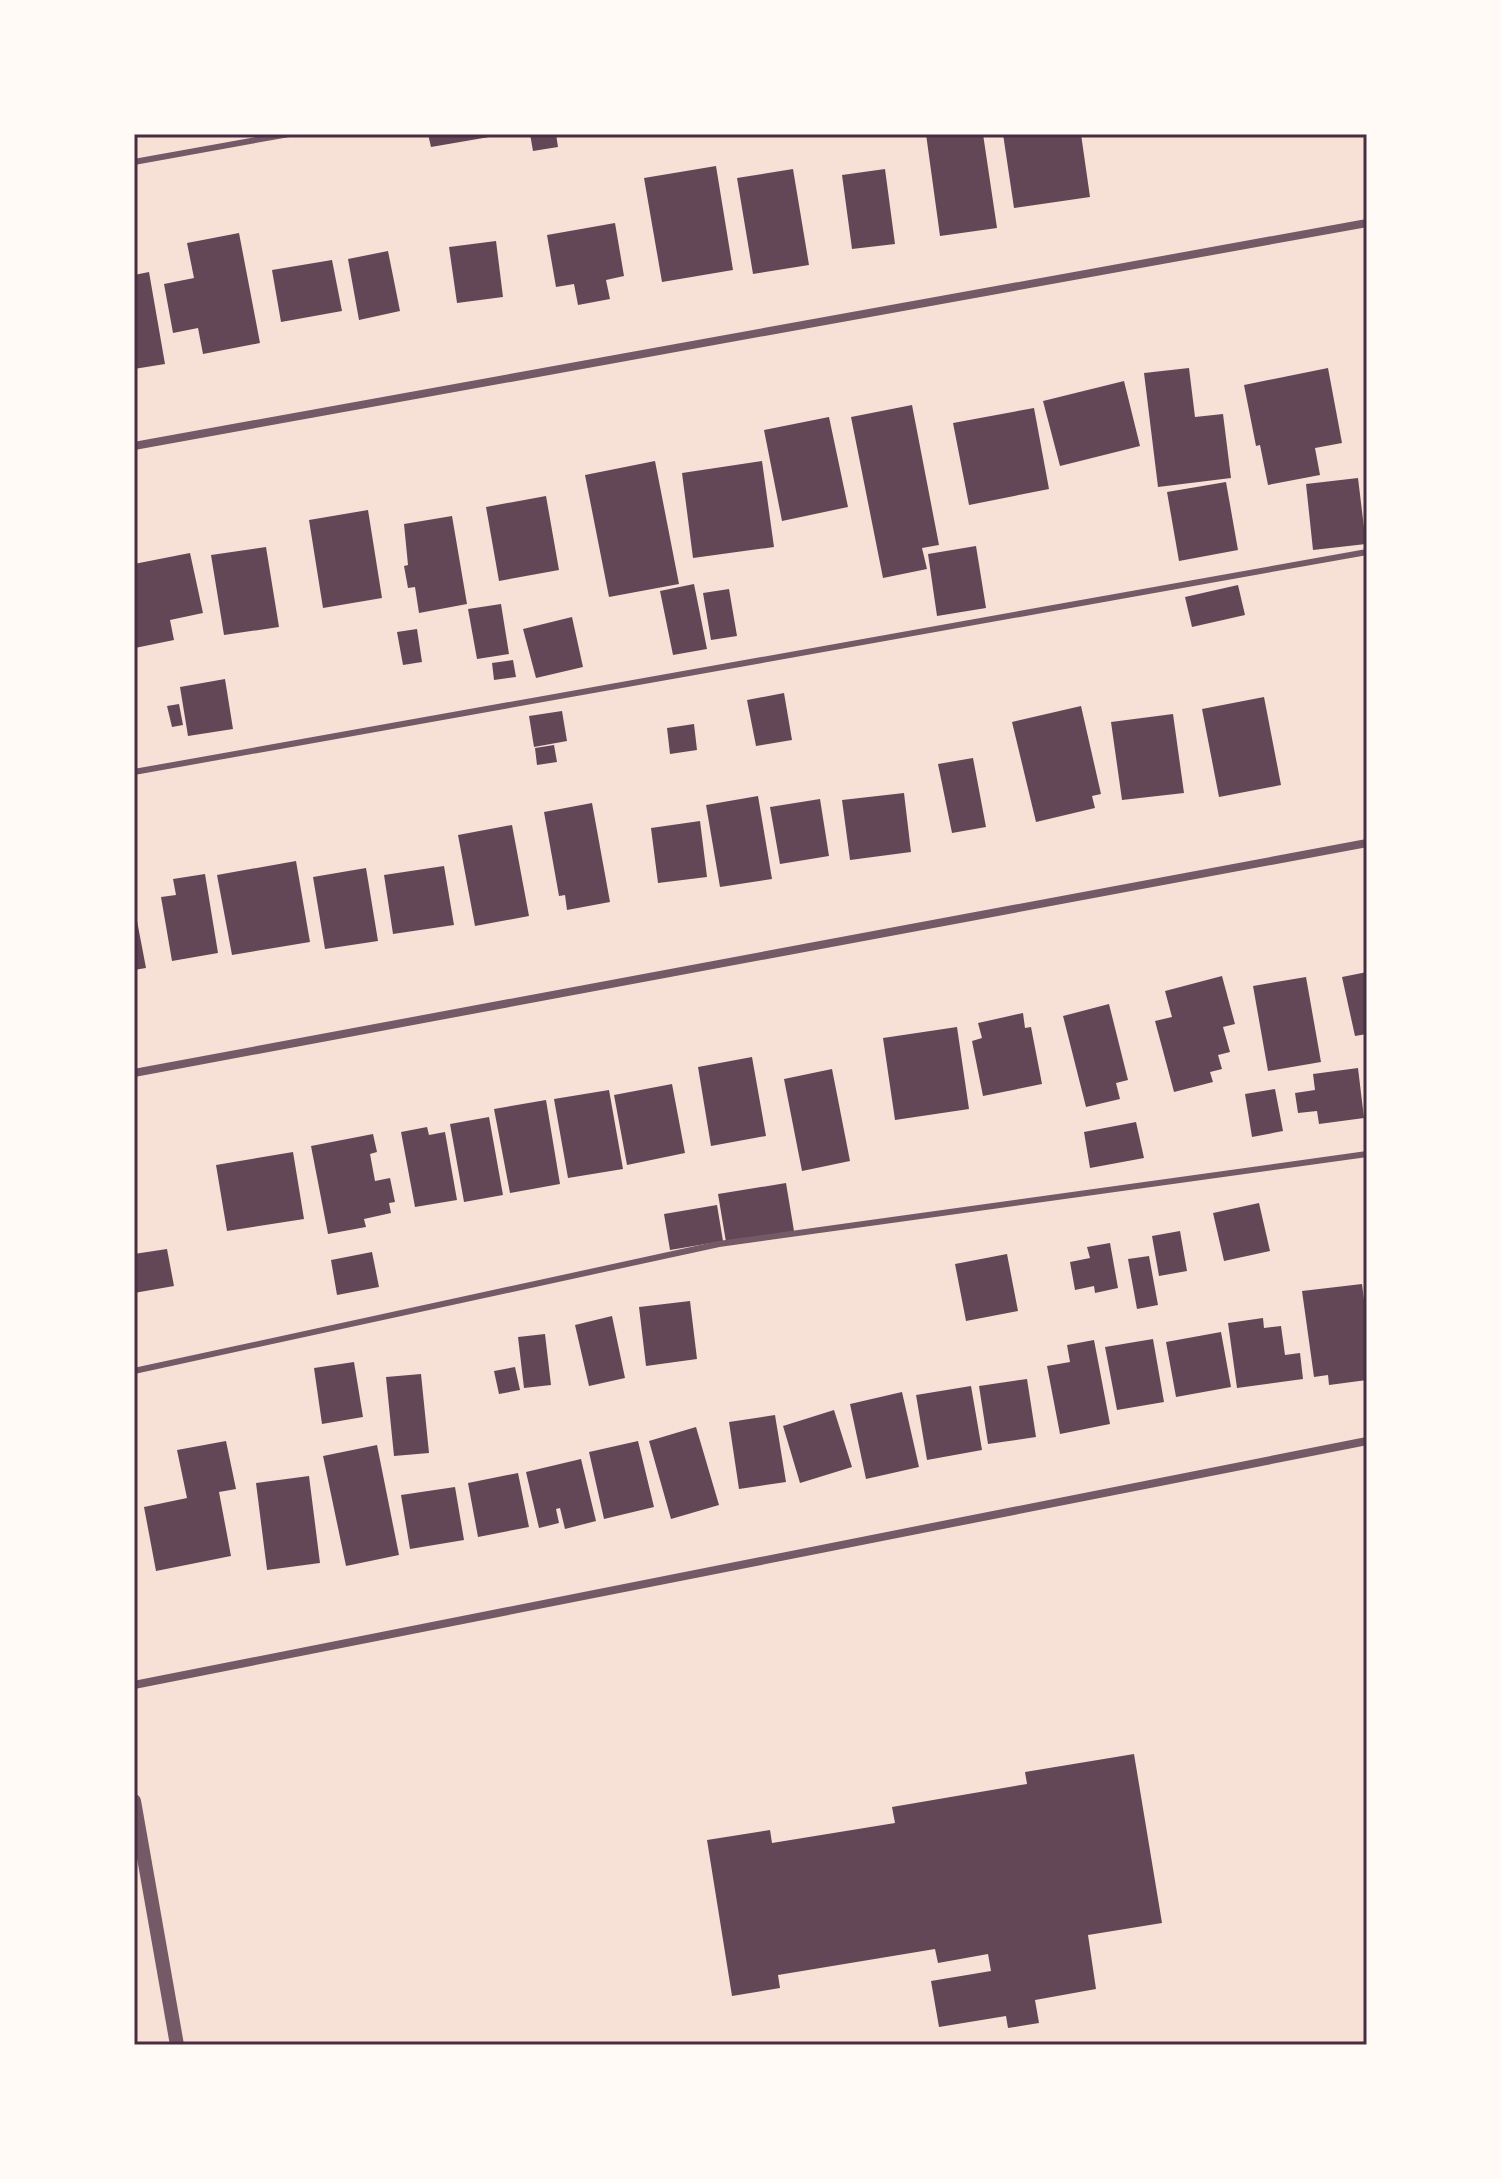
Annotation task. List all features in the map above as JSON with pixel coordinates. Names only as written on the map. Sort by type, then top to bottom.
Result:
[{"type":"street","points":[[134,446],[1367,223]]},
{"type":"street","points":[[134,1073],[1367,843]]},
{"type":"street","points":[[134,1685],[1367,1441]]},
{"type":"street","points":[[134,1801],[177,2045]]},
{"type":"lane","points":[[134,162],[289,134]]},
{"type":"lane","points":[[134,772],[1367,552]]},
{"type":"lane","points":[[134,1371],[719,1244],[1367,1154]]},
{"type":"building","points":[[428,134],[495,134],[495,136],[431,147]]},
{"type":"building","points":[[530,134],[556,134],[558,147],[533,151]]},
{"type":"building","points":[[926,134],[983,134],[997,228],[940,236]]},
{"type":"building","points":[[1003,134],[1081,134],[1090,197],[1014,208]]},
{"type":"building","points":[[716,166],[733,270],[662,282],[644,178]]},
{"type":"building","points":[[793,169],[809,265],[753,274],[737,178]]},
{"type":"building","points":[[885,169],[895,244],[852,249],[842,175]]},
{"type":"building","points":[[615,223],[624,276],[606,280],[610,299],[578,305],[574,284],[556,287],[547,235]]},
{"type":"building","points":[[239,233],[260,343],[203,354],[198,328],[173,333],[164,284],[194,278],[187,243]]},
{"type":"building","points":[[496,241],[503,297],[457,303],[449,247]]},
{"type":"building","points":[[388,251],[400,311],[359,320],[348,259]]},
{"type":"building","points":[[332,260],[342,311],[281,322],[272,270]]},
{"type":"building","points":[[149,272],[165,364],[134,369],[134,275]]},
{"type":"building","points":[[1189,368],[1195,417],[1223,414],[1231,478],[1158,487],[1144,373]]},
{"type":"building","points":[[1328,368],[1342,443],[1315,448],[1320,475],[1268,485],[1260,445],[1256,446],[1244,385]]},
{"type":"building","points":[[1124,381],[1140,446],[1060,466],[1043,401]]},
{"type":"building","points":[[912,405],[939,545],[922,548],[927,569],[883,578],[851,417]]},
{"type":"building","points":[[1034,408],[1049,489],[969,505],[953,423]]},
{"type":"building","points":[[829,417],[848,507],[782,521],[764,430]]},
{"type":"building","points":[[655,461],[679,584],[609,597],[585,475]]},
{"type":"building","points":[[762,461],[774,547],[693,558],[682,473]]},
{"type":"building","points":[[1358,478],[1366,544],[1313,550],[1306,484]]},
{"type":"building","points":[[1226,482],[1238,550],[1179,561],[1167,492]]},
{"type":"building","points":[[546,496],[559,570],[499,581],[486,507]]},
{"type":"building","points":[[368,510],[382,598],[323,608],[309,520]]},
{"type":"building","points":[[452,516],[467,604],[419,613],[415,587],[408,588],[404,566],[408,565],[404,524]]},
{"type":"building","points":[[976,546],[986,608],[937,616],[928,554]]},
{"type":"building","points":[[266,547],[279,627],[224,635],[211,555]]},
{"type":"building","points":[[190,553],[203,613],[170,620],[174,640],[135,648],[134,564]]},
{"type":"building","points":[[694,584],[707,649],[673,655],[660,591]]},
{"type":"building","points":[[1238,585],[1245,615],[1192,627],[1185,597]]},
{"type":"building","points":[[729,589],[737,636],[711,640],[703,593]]},
{"type":"building","points":[[501,604],[509,654],[477,659],[468,609]]},
{"type":"building","points":[[572,617],[583,667],[536,678],[523,629]]},
{"type":"building","points":[[417,629],[422,662],[403,665],[397,632]]},
{"type":"building","points":[[513,660],[516,677],[494,680],[492,663]]},
{"type":"building","points":[[225,679],[233,729],[188,736],[180,687]]},
{"type":"building","points":[[784,693],[792,740],[756,746],[747,700]]},
{"type":"building","points":[[1264,697],[1281,785],[1219,797],[1202,709]]},
{"type":"building","points":[[179,704],[183,725],[172,727],[167,706]]},
{"type":"building","points":[[1081,706],[1101,794],[1092,796],[1095,808],[1036,822],[1012,722]]},
{"type":"building","points":[[562,711],[567,741],[534,747],[529,716]]},
{"type":"building","points":[[1173,714],[1184,793],[1122,800],[1111,722]]},
{"type":"building","points":[[694,724],[697,750],[670,754],[667,728]]},
{"type":"building","points":[[554,745],[557,762],[537,765],[535,748]]},
{"type":"building","points":[[973,758],[986,827],[952,833],[938,764]]},
{"type":"building","points":[[904,793],[911,852],[850,860],[842,800]]},
{"type":"building","points":[[758,796],[772,879],[720,887],[706,805]]},
{"type":"building","points":[[820,799],[829,856],[780,864],[770,807]]},
{"type":"building","points":[[592,803],[610,902],[567,910],[565,895],[559,896],[544,812]]},
{"type":"building","points":[[700,821],[707,877],[658,883],[651,828]]},
{"type":"building","points":[[512,825],[529,916],[475,926],[458,835]]},
{"type":"building","points":[[296,861],[310,942],[232,955],[217,875]]},
{"type":"building","points":[[444,866],[454,925],[393,934],[384,875]]},
{"type":"building","points":[[366,868],[378,941],[325,949],[313,877]]},
{"type":"building","points":[[205,874],[218,953],[172,961],[161,897],[176,895],[173,879]]},
{"type":"building","points":[[134,905],[146,968],[134,970]]},
{"type":"building","points":[[1367,972],[1367,1034],[1355,1036],[1342,977]]},
{"type":"building","points":[[1222,976],[1235,1024],[1223,1027],[1230,1052],[1218,1055],[1222,1069],[1210,1072],[1213,1082],[1174,1092],[1155,1021],[1172,1017],[1165,991]]},
{"type":"building","points":[[1306,977],[1321,1062],[1268,1071],[1253,986]]},
{"type":"building","points":[[1109,1004],[1128,1080],[1116,1083],[1120,1099],[1086,1107],[1063,1016]]},
{"type":"building","points":[[1023,1013],[1025,1028],[1031,1027],[1042,1084],[983,1096],[972,1041],[982,1038],[978,1023]]},
{"type":"building","points":[[957,1027],[969,1109],[895,1120],[883,1038]]},
{"type":"building","points":[[752,1057],[766,1136],[711,1146],[698,1067]]},
{"type":"building","points":[[1358,1068],[1364,1118],[1319,1124],[1317,1111],[1298,1113],[1295,1093],[1315,1090],[1313,1074]]},
{"type":"building","points":[[832,1069],[850,1161],[802,1171],[784,1079]]},
{"type":"building","points":[[672,1084],[685,1153],[627,1165],[614,1095]]},
{"type":"building","points":[[1275,1089],[1283,1131],[1252,1137],[1245,1094]]},
{"type":"building","points":[[609,1090],[623,1169],[568,1178],[554,1099]]},
{"type":"building","points":[[546,1100],[560,1184],[510,1193],[494,1109]]},
{"type":"building","points":[[489,1117],[503,1195],[464,1202],[450,1124]]},
{"type":"building","points":[[1136,1122],[1144,1158],[1090,1168],[1084,1132]]},
{"type":"building","points":[[427,1127],[429,1135],[445,1132],[457,1200],[415,1207],[401,1132]]},
{"type":"building","points":[[373,1134],[377,1152],[370,1154],[375,1181],[390,1178],[395,1202],[389,1203],[391,1213],[364,1219],[366,1227],[328,1234],[311,1146]]},
{"type":"building","points":[[293,1152],[304,1219],[227,1231],[216,1165]]},
{"type":"building","points":[[786,1183],[794,1231],[726,1242],[718,1194]]},
{"type":"building","points":[[1259,1203],[1270,1251],[1224,1261],[1213,1213]]},
{"type":"building","points":[[717,1205],[723,1241],[670,1250],[664,1214]]},
{"type":"building","points":[[1180,1231],[1187,1271],[1159,1276],[1152,1236]]},
{"type":"building","points":[[1110,1243],[1118,1288],[1095,1293],[1094,1286],[1075,1290],[1070,1262],[1090,1258],[1087,1247]]},
{"type":"building","points":[[167,1249],[174,1286],[134,1293],[134,1254]]},
{"type":"building","points":[[372,1252],[379,1287],[337,1295],[331,1260]]},
{"type":"building","points":[[1007,1254],[1018,1311],[966,1321],[955,1264]]},
{"type":"building","points":[[1149,1256],[1158,1305],[1137,1309],[1128,1259]]},
{"type":"building","points":[[1362,1284],[1367,1324],[1367,1380],[1329,1385],[1328,1375],[1314,1377],[1302,1291]]},
{"type":"building","points":[[690,1301],[697,1359],[646,1366],[639,1307]]},
{"type":"building","points":[[612,1316],[625,1378],[589,1386],[575,1325]]},
{"type":"building","points":[[1263,1318],[1264,1328],[1281,1326],[1285,1355],[1300,1353],[1303,1379],[1237,1388],[1228,1323]]},
{"type":"building","points":[[1221,1332],[1231,1387],[1176,1397],[1166,1342]]},
{"type":"building","points":[[545,1334],[551,1385],[524,1388],[518,1337]]},
{"type":"building","points":[[1153,1339],[1164,1402],[1117,1410],[1105,1347]]},
{"type":"building","points":[[1094,1340],[1110,1424],[1060,1434],[1047,1366],[1070,1362],[1067,1345]]},
{"type":"building","points":[[354,1362],[363,1417],[322,1424],[314,1368]]},
{"type":"building","points":[[515,1367],[520,1390],[499,1394],[494,1371]]},
{"type":"building","points":[[421,1374],[429,1453],[394,1456],[386,1377]]},
{"type":"building","points":[[1027,1379],[1036,1437],[988,1444],[979,1386]]},
{"type":"building","points":[[971,1386],[982,1450],[927,1460],[916,1395]]},
{"type":"building","points":[[902,1392],[919,1467],[866,1479],[850,1404]]},
{"type":"building","points":[[834,1410],[852,1467],[800,1483],[783,1426]]},
{"type":"building","points":[[775,1415],[786,1482],[739,1489],[729,1422]]},
{"type":"building","points":[[696,1427],[719,1505],[671,1519],[649,1441]]},
{"type":"building","points":[[226,1441],[236,1489],[219,1492],[231,1556],[156,1571],[144,1507],[187,1498],[177,1450]]},
{"type":"building","points":[[638,1441],[654,1507],[604,1519],[589,1452]]},
{"type":"building","points":[[377,1445],[399,1555],[346,1566],[323,1456]]},
{"type":"building","points":[[581,1459],[596,1521],[565,1529],[560,1508],[556,1509],[559,1523],[539,1528],[526,1472]]},
{"type":"building","points":[[518,1473],[529,1527],[478,1537],[468,1483]]},
{"type":"building","points":[[309,1476],[320,1563],[267,1570],[256,1483]]},
{"type":"building","points":[[455,1487],[464,1540],[410,1549],[401,1495]]},
{"type":"building","points":[[1134,1754],[1162,1923],[1088,1935],[1096,1989],[1035,2000],[1039,2023],[1008,2028],[1006,2016],[939,2027],[931,1981],[991,1971],[988,1954],[938,1963],[935,1949],[778,1975],[780,1988],[732,1996],[707,1840],[770,1830],[772,1843],[895,1823],[892,1807],[1027,1784],[1025,1772]]}]
